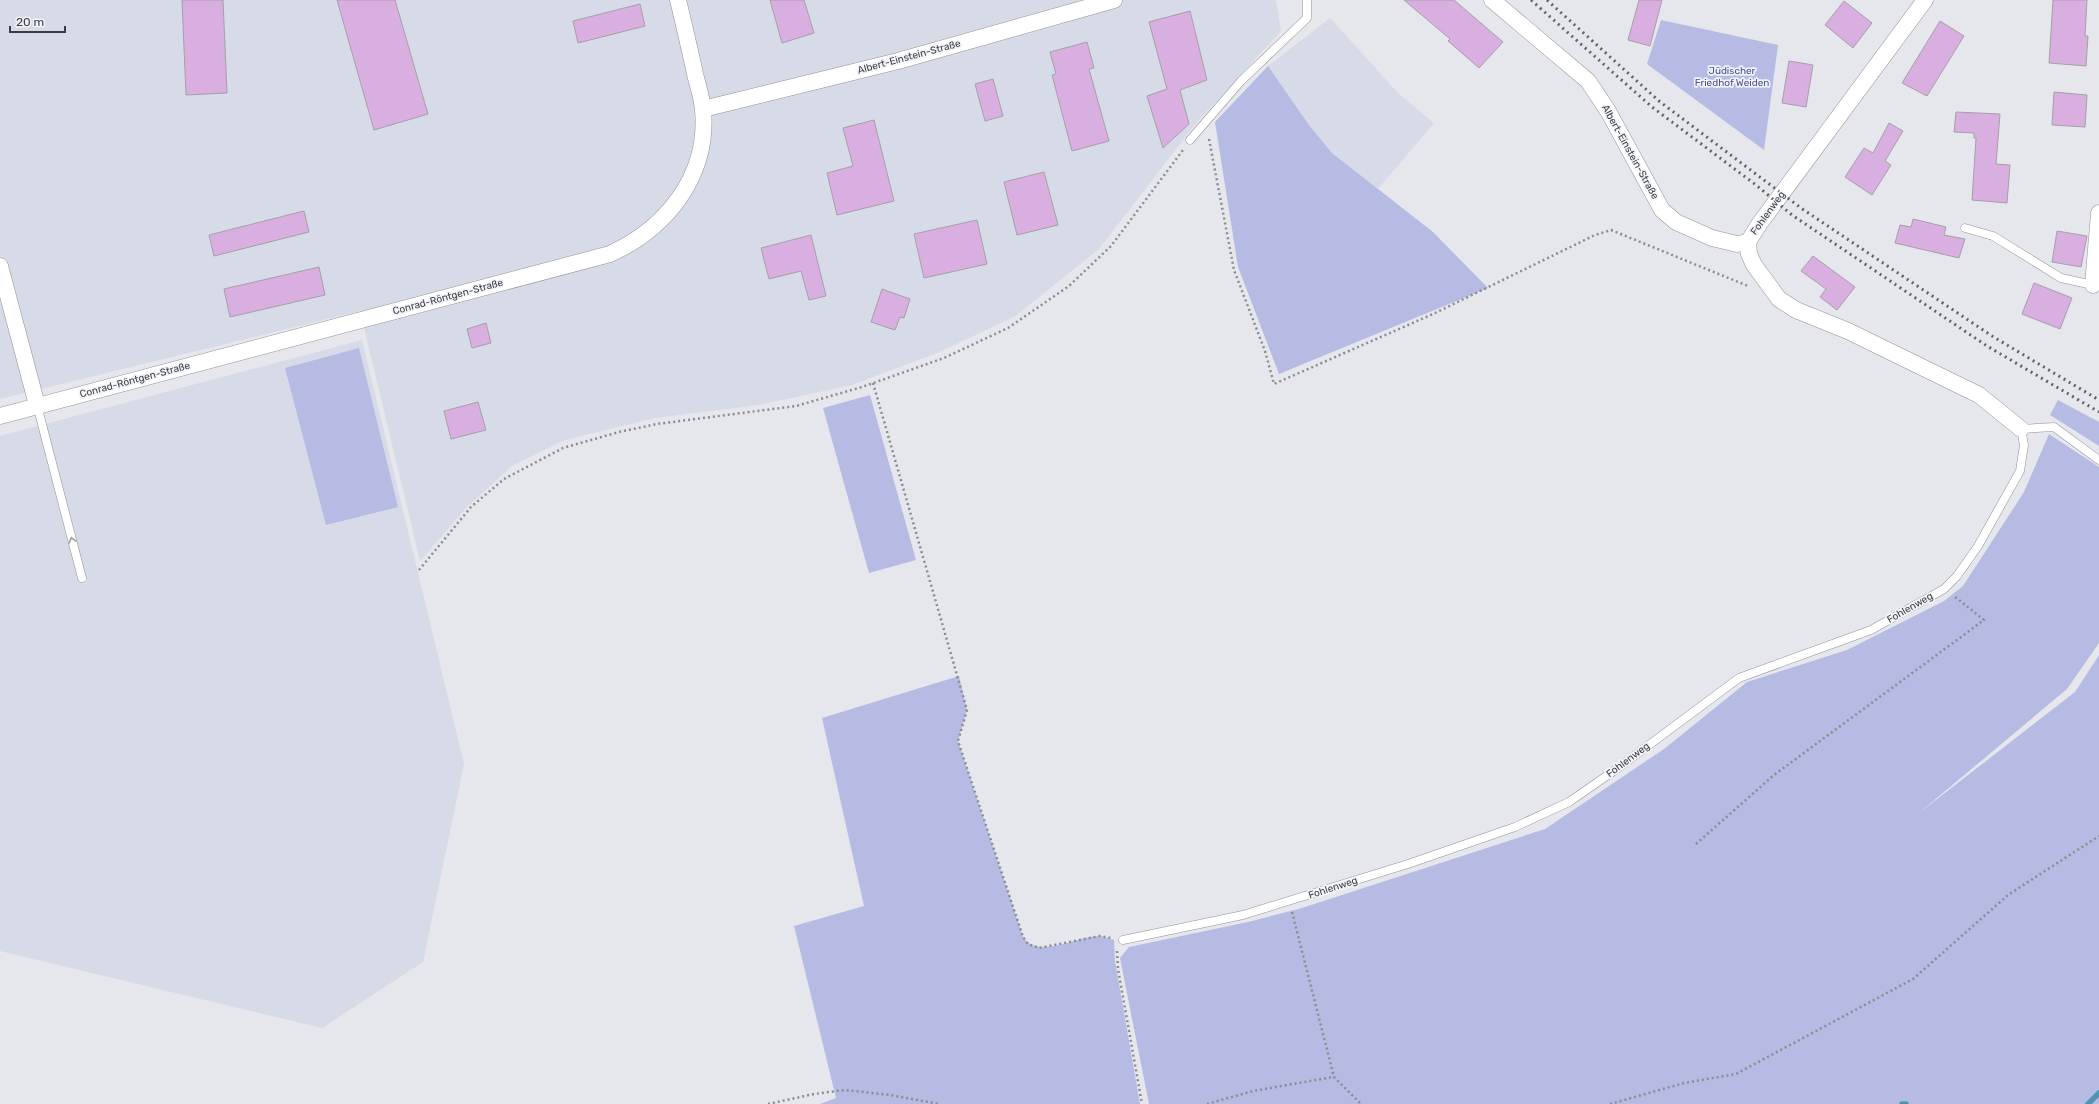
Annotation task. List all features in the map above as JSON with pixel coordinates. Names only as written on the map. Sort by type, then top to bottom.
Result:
[{"type":"street","name":"Conrad-Röntgen-Straße","points":[[0,416],[610,254],[630,245],[654,228],[682,194],[692,174],[704,132],[703,109],[678,0]]},
{"type":"street","name":"Albert-Einstein-Straße","points":[[703,109],[898,61],[1114,0]]},
{"type":"street","name":"Albert-Einstein-Straße","points":[[1492,0],[1588,81],[1608,111],[1662,210],[1676,222],[1712,238],[1737,244],[1748,242]]},
{"type":"street","name":"Fohlenweg","points":[[1925,0],[1748,242],[1749,254],[1754,265],[1779,299],[1796,310],[1848,331],[1979,395],[2021,429]]},
{"type":"street","points":[[2093,285],[2099,213]]},
{"type":"street","points":[[0,266],[37,405]]},
{"type":"lane","points":[[1190,140],[1241,82],[1307,18],[1307,0]]},
{"type":"lane","points":[[1965,228],[1993,236],[2061,278],[2093,285]]},
{"type":"lane","points":[[37,405],[82,578]]},
{"type":"lane","points":[[2021,429],[2054,427],[2099,460]]},
{"type":"lane","name":"Fohlenweg","points":[[1123,940],[1243,915],[1290,902],[1515,827],[1568,802],[1618,768],[1739,678],[1871,630],[1944,589],[1957,576],[1978,546],[2020,471],[2024,445],[2021,429]]},
{"type":"path","points":[[1206,120],[1234,270],[1264,351],[1274,384],[1433,314],[1595,235],[1611,230],[1750,287]]},
{"type":"path","points":[[419,570],[471,507],[504,479],[563,448],[620,432],[657,424],[796,406],[873,383],[944,358],[1008,328],[1069,286],[1111,246],[1190,140]]},
{"type":"path","points":[[873,383],[967,710],[958,741],[1024,937],[1028,944],[1039,948],[1100,936],[1123,940]]},
{"type":"path","points":[[1696,844],[1774,775],[1984,620],[1944,589]]},
{"type":"path","points":[[1610,1104],[1684,1083],[1736,1074],[1913,979],[2008,895],[2099,836]]},
{"type":"path","points":[[1290,902],[1334,1077],[1361,1104]]},
{"type":"path","points":[[1123,940],[1118,945],[1116,955],[1142,1104]]},
{"type":"path","points":[[1207,1104],[1253,1091],[1334,1077]]},
{"type":"path","points":[[768,1104],[814,1094],[845,1090],[890,1095],[939,1104]]},
{"type":"shaded area","points":[[0,0],[1276,0],[1281,31],[1197,122],[1099,249],[1014,317],[937,353],[852,385],[759,405],[655,418],[565,440],[512,466],[466,508],[420,561],[360,311],[0,399]]},
{"type":"shaded area","points":[[1330,18],[1399,94],[1434,123],[1378,189],[1332,153],[1309,125],[1268,66]]},
{"type":"shaded area","points":[[362,340],[464,764],[423,962],[322,1028],[0,951],[0,436]]},
{"type":"green space","name":"Jüdischer Friedhof Weiden","points":[[1661,20],[1778,45],[1764,150],[1647,64]]},
{"type":"green space","points":[[1268,66],[1309,125],[1332,153],[1433,232],[1488,288],[1279,374],[1238,267],[1215,122]]},
{"type":"green space","points":[[359,348],[398,507],[326,525],[285,368]]},
{"type":"green space","points":[[870,395],[916,560],[869,573],[823,408]]},
{"type":"green space","points":[[2058,400],[2099,422],[2099,446],[2050,415]]},
{"type":"green space","points":[[2049,434],[2099,467],[2099,643],[2067,689],[1919,813],[2075,692],[2099,655],[2099,1104],[1149,1104],[1120,958],[1129,947],[1248,922],[1302,908],[1545,829],[1664,749],[1747,682],[1847,650],[1944,601],[1963,586],[2024,492]]},
{"type":"green space","points":[[959,676],[967,710],[958,741],[1023,937],[1030,944],[1038,947],[1048,947],[1099,936],[1114,940],[1115,961],[1140,1104],[820,1104],[836,1098],[794,926],[864,906],[822,718]]},
{"type":"building","points":[[182,0],[223,0],[227,93],[186,95]]},
{"type":"building","points":[[337,0],[395,0],[428,114],[374,130]]},
{"type":"building","points":[[770,0],[804,0],[814,33],[782,43]]},
{"type":"building","points":[[1404,0],[1454,0],[1503,42],[1479,68],[1448,41],[1450,39]]},
{"type":"building","points":[[1639,0],[1662,0],[1650,46],[1628,40]]},
{"type":"building","points":[[2053,0],[2087,0],[2085,36],[2088,36],[2086,66],[2049,63]]},
{"type":"building","points":[[1844,1],[1872,23],[1853,48],[1825,25]]},
{"type":"building","points":[[640,4],[645,26],[578,43],[573,21]]},
{"type":"building","points":[[1190,11],[1207,80],[1180,90],[1189,124],[1163,148],[1147,96],[1167,89],[1149,22]]},
{"type":"building","points":[[1940,21],[1964,36],[1927,96],[1902,83]]},
{"type":"building","points":[[1087,42],[1094,68],[1089,69],[1109,141],[1072,151],[1052,75],[1056,74],[1050,52]]},
{"type":"building","points":[[1789,61],[1813,65],[1806,107],[1782,103]]},
{"type":"building","points":[[993,79],[1003,116],[985,121],[975,84]]},
{"type":"building","points":[[2054,92],[2087,95],[2085,127],[2052,125]]},
{"type":"building","points":[[1956,112],[2000,114],[1996,164],[2010,165],[2007,203],[1972,200],[1976,138],[1974,138],[1974,133],[1954,132]]},
{"type":"building","points":[[874,120],[894,201],[837,215],[827,173],[853,166],[843,128]]},
{"type":"building","points":[[1889,123],[1903,131],[1885,161],[1891,165],[1872,195],[1845,177],[1864,148],[1873,153]]},
{"type":"building","points":[[1044,172],[1058,225],[1017,235],[1004,182]]},
{"type":"building","points":[[304,211],[309,232],[214,256],[209,235]]},
{"type":"building","points":[[1913,219],[1946,227],[1944,235],[1965,239],[1959,258],[1895,243],[1900,225],[1911,227]]},
{"type":"building","points":[[977,220],[987,264],[924,278],[914,234]]},
{"type":"building","points":[[2057,231],[2087,236],[2081,267],[2052,262]]},
{"type":"building","points":[[811,235],[826,296],[809,300],[801,271],[769,279],[761,248]]},
{"type":"building","points":[[1813,256],[1855,287],[1837,310],[1820,297],[1826,289],[1801,271]]},
{"type":"building","points":[[319,267],[325,295],[230,317],[224,289]]},
{"type":"building","points":[[2034,283],[2072,298],[2060,329],[2022,314]]},
{"type":"building","points":[[882,289],[910,299],[904,318],[900,317],[895,330],[871,322]]},
{"type":"building","points":[[486,323],[491,343],[472,348],[467,329]]},
{"type":"building","points":[[478,402],[486,430],[451,439],[444,411]]},
{"type":"waterway","points":[[2088,1104],[2099,1093]]},
{"type":"railway","points":[[1531,0],[1652,107],[1756,185],[1792,215],[1987,346],[2099,412]]},
{"type":"railway","points":[[1547,0],[1659,101],[1801,208],[1992,336],[2099,400]]}]
